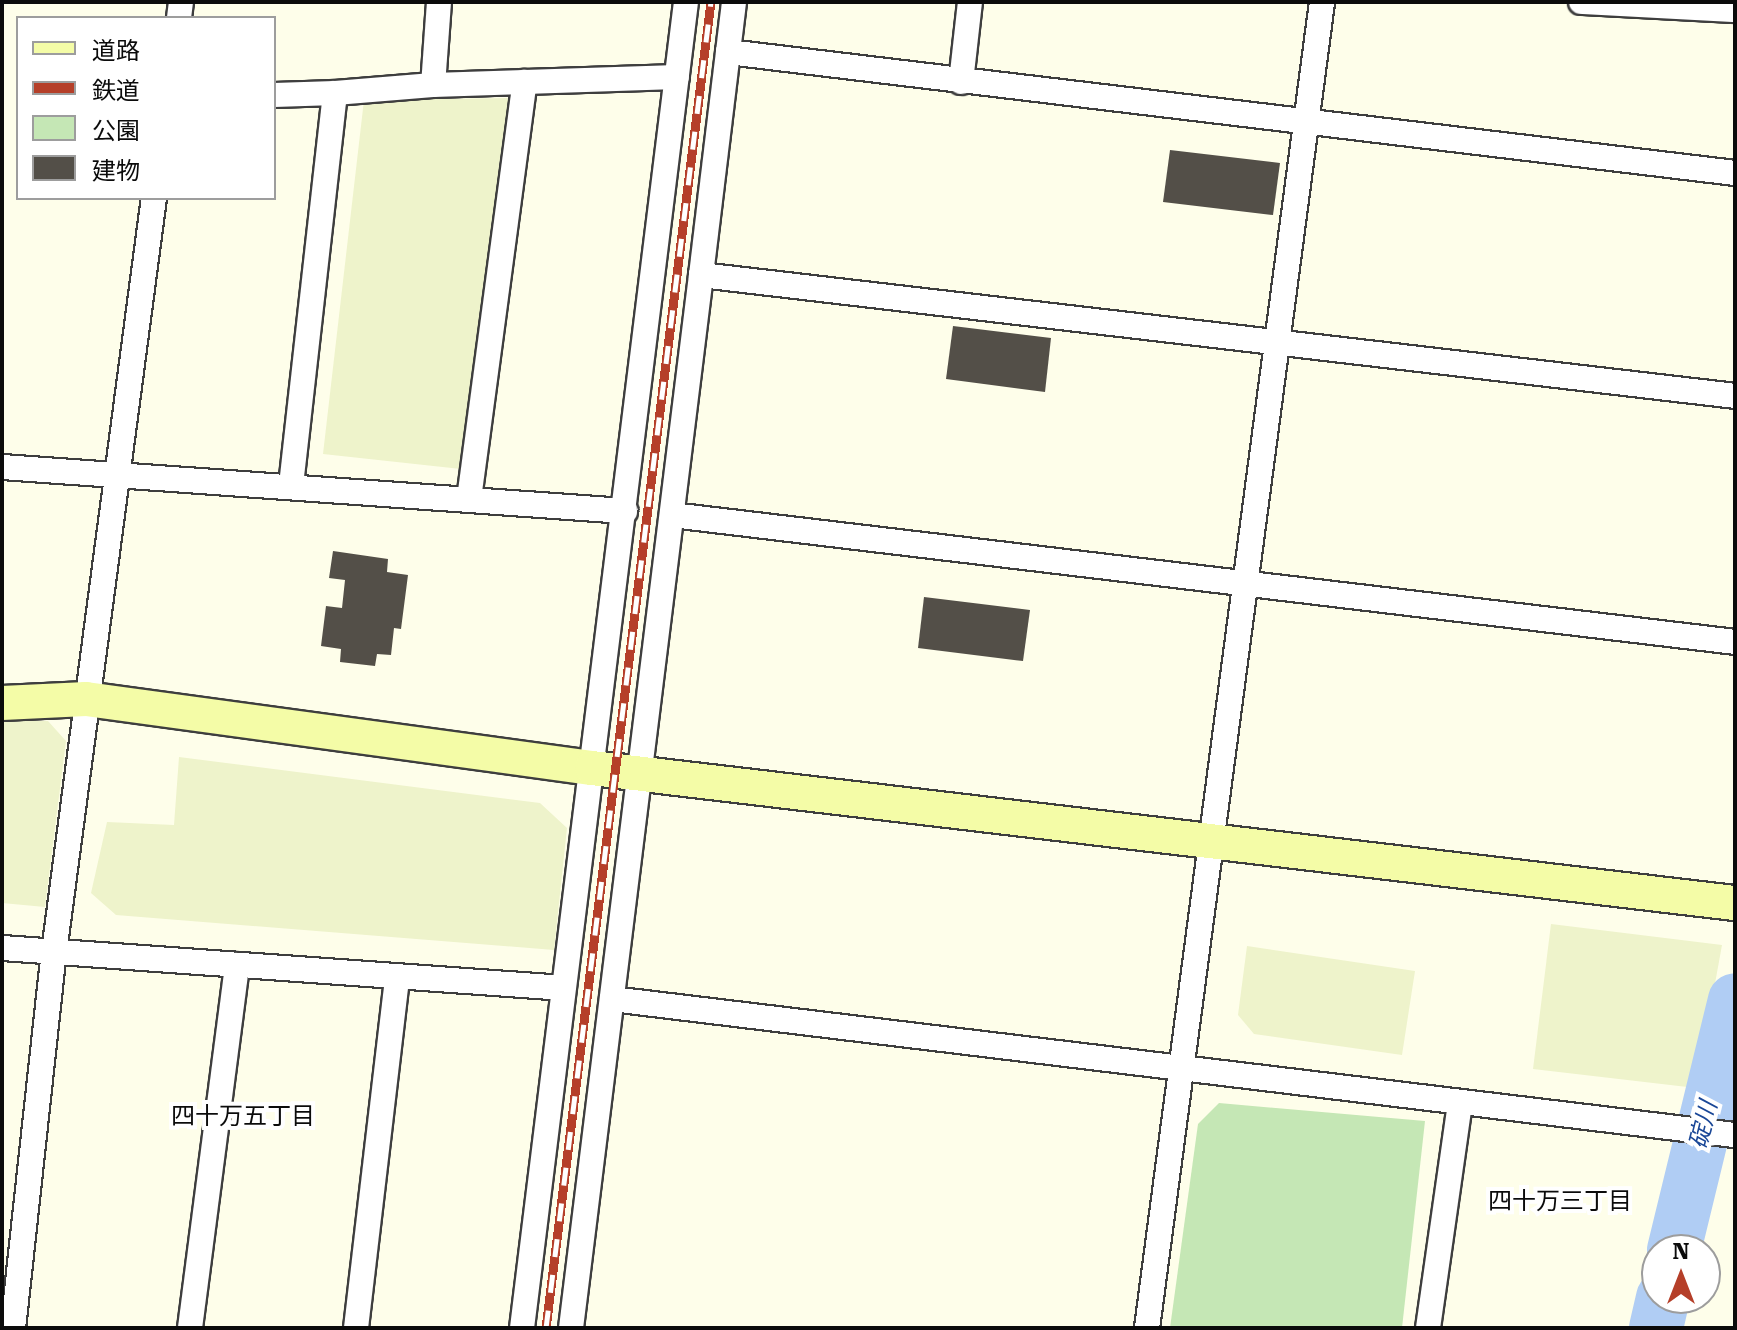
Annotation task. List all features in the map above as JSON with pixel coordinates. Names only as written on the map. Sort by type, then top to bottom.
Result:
[{"type":"street","points":[[433,85],[439,2]]},
{"type":"street","points":[[522,1328],[686,2]]},
{"type":"street","points":[[571,1328],[734,2]]},
{"type":"street","points":[[961,82],[970,2]]},
{"type":"street","points":[[1147,1328],[1249,584],[1322,2]]},
{"type":"street","points":[[1581,2],[1735,10]]},
{"type":"street","points":[[728,52],[1735,173]]},
{"type":"street","points":[[276,95],[433,85],[677,77]]},
{"type":"street","points":[[469,499],[525,82]]},
{"type":"street","points":[[291,485],[335,93]]},
{"type":"street","points":[[13,1328],[54,952],[154,200]]},
{"type":"street","points":[[701,275],[1735,396]]},
{"type":"street","points":[[2,467],[116,471],[625,511]]},
{"type":"street","points":[[672,515],[1735,642]]},
{"type":"street","points":[[2,703],[86,699],[592,768],[1735,903]]},
{"type":"street","points":[[2,948],[564,988]]},
{"type":"street","points":[[190,1328],[237,965]]},
{"type":"street","points":[[356,1328],[397,978]]},
{"type":"street","points":[[612,999],[1733,1135]]},
{"type":"street","points":[[1428,1328],[1460,1102]]},
{"type":"green space","points":[[511,98],[461,469],[323,454],[364,100]]},
{"type":"green space","points":[[2,721],[48,721],[66,741],[45,907],[2,903]]},
{"type":"green space","points":[[179,757],[540,803],[567,828],[554,950],[116,915],[91,893],[107,822],[174,825]]},
{"type":"green space","points":[[1551,924],[1722,945],[1696,1088],[1533,1069]]},
{"type":"green space","points":[[1247,946],[1415,971],[1402,1055],[1254,1034],[1238,1015]]},
{"type":"green space","points":[[1219,1103],[1425,1121],[1402,1328],[1170,1328],[1198,1124]]},
{"type":"building","points":[[1170,150],[1280,163],[1273,215],[1163,202]]},
{"type":"building","points":[[953,326],[1051,338],[1045,392],[946,379]]},
{"type":"building","points":[[333,551],[388,559],[387,572],[408,575],[401,629],[394,628],[391,655],[377,654],[375,666],[340,662],[341,649],[321,646],[326,606],[342,608],[345,580],[329,578]]},
{"type":"building","points":[[924,597],[1030,610],[1023,661],[918,648]]},
{"type":"waterway","name":"碇川","points":[[1678,1234],[1735,1000]]},
{"type":"waterway","name":"碇川","points":[[1656,1328],[1659,1314]]},
{"type":"railway","points":[[546,1328],[711,2]]},
{"type":"district","name":"四十万五丁目","points":[[243,1117]]},
{"type":"district","name":"四十万三丁目","points":[[1560,1202]]}]
